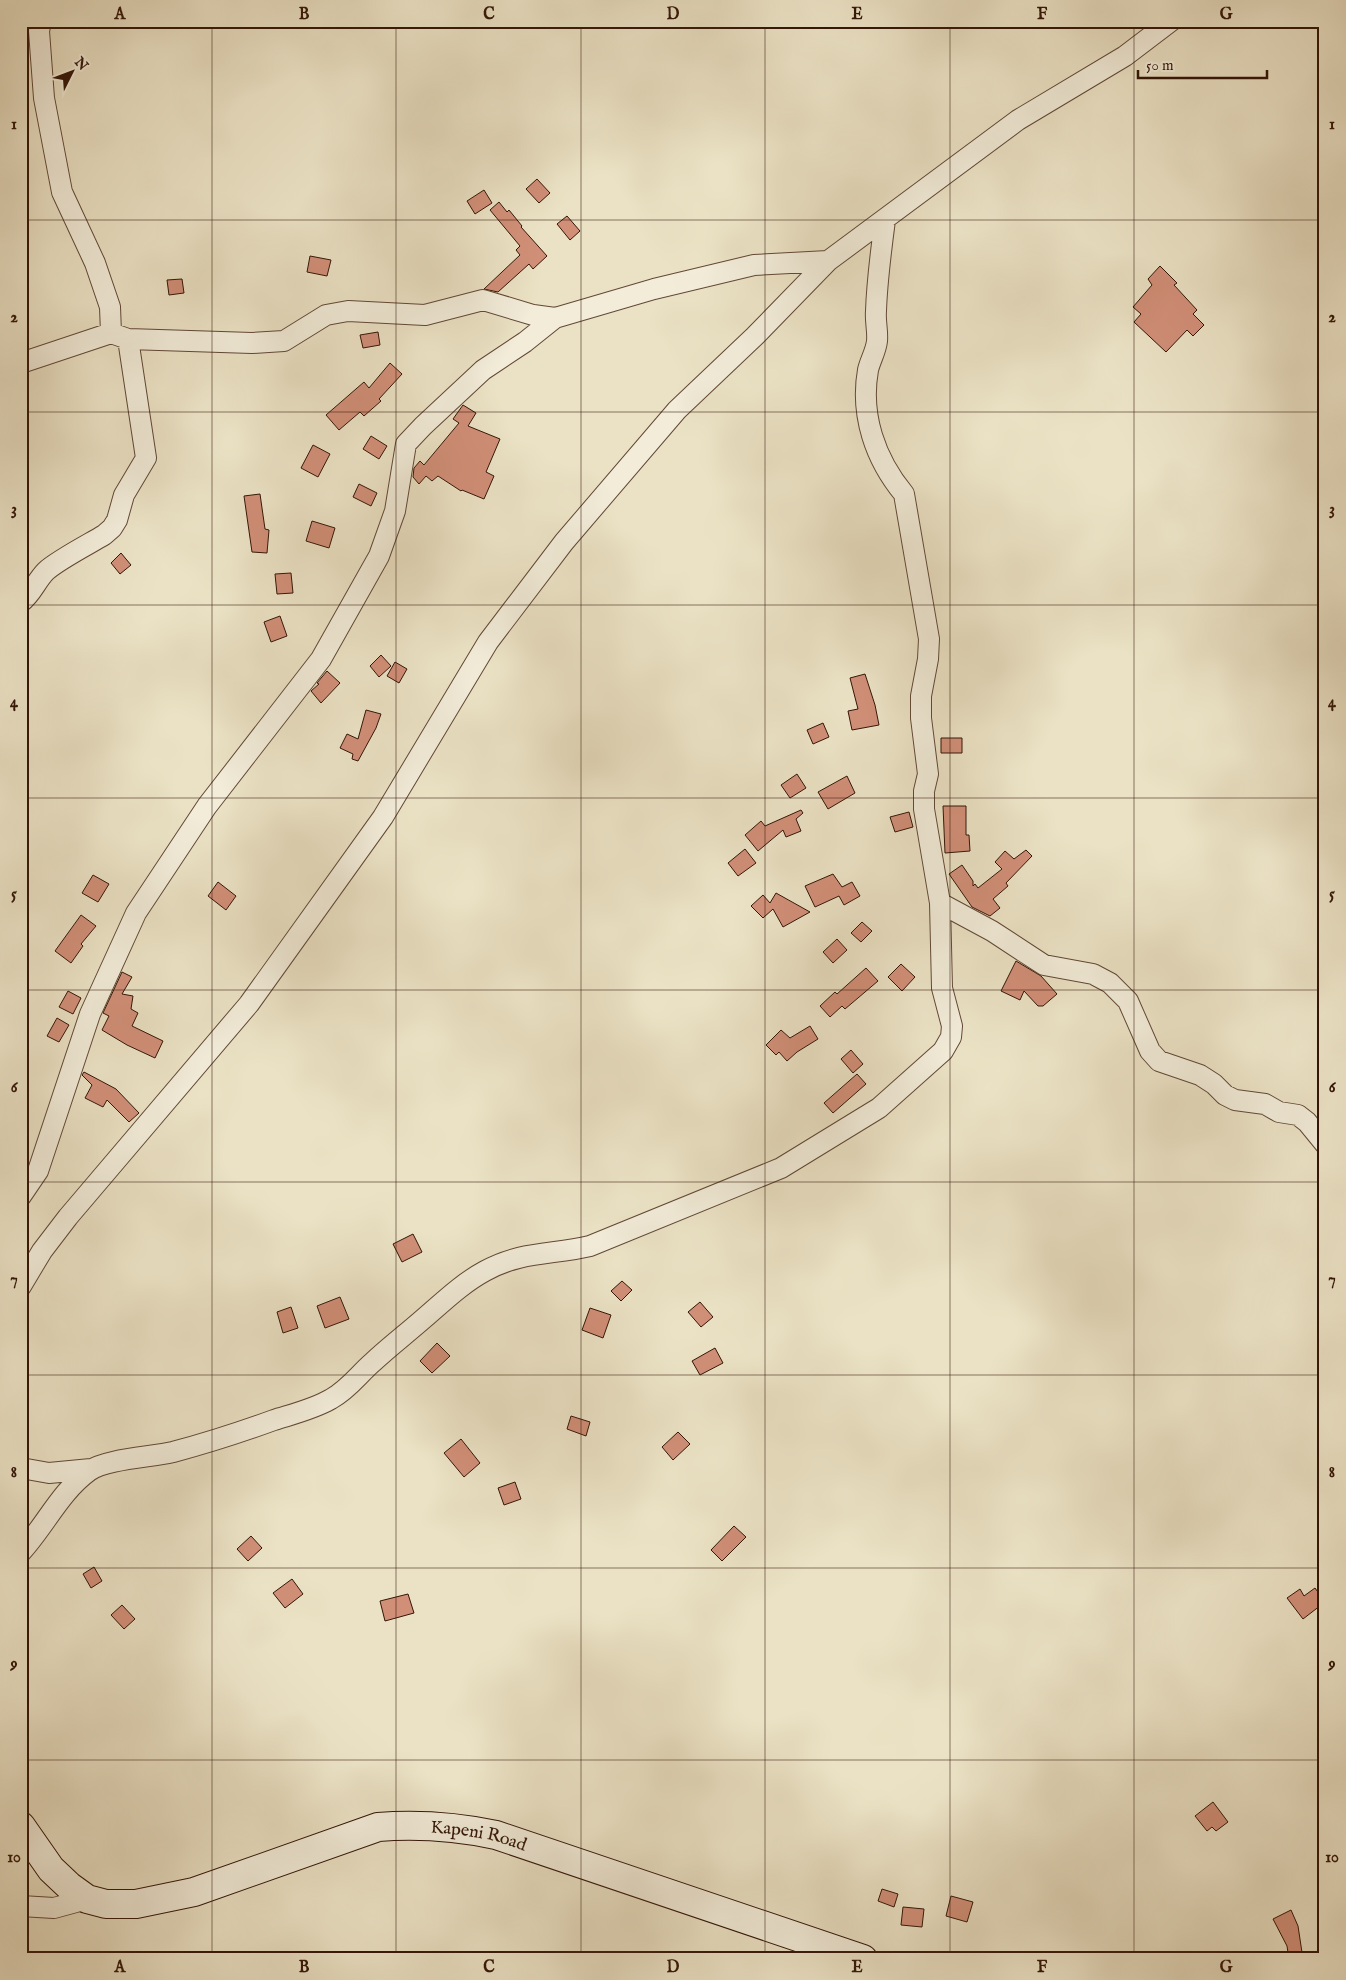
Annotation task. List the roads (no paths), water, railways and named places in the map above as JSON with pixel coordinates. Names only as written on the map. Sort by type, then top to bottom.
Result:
[{"type":"main road","points":[[21,1826],[51,1869],[87,1899]]},
{"type":"main road","name":"Kapeni Road","points":[[87,1899],[106,1904],[136,1904],[194,1892],[378,1827],[424,1826],[496,1835],[864,1959]]},
{"type":"street","points":[[21,602],[29,596],[37,582],[48,570],[112,528],[117,520],[124,495],[146,458],[120,336],[95,263],[62,192],[44,98],[39,31],[40,21]]},
{"type":"street","points":[[21,1286],[42,1251],[68,1217],[249,1004],[383,817],[488,642],[564,542],[677,410],[755,336],[828,261],[1018,120],[1125,56],[1171,21]]},
{"type":"street","points":[[21,1468],[49,1472],[91,1470],[124,1460],[172,1452],[227,1436],[309,1409],[330,1400],[351,1386],[371,1363],[459,1288],[485,1271],[518,1257],[590,1246],[772,1171],[879,1108],[943,1051],[951,1037],[952,1026],[942,988],[940,902],[924,809],[924,791],[928,774],[920,718],[921,696],[928,659],[929,640],[904,494],[890,478],[873,440],[865,405],[868,370],[877,342],[878,267],[885,220]]},
{"type":"street","points":[[21,364],[120,336],[252,343],[284,341],[326,315],[348,311],[425,315],[483,300],[533,315],[555,318],[654,290],[754,265],[828,261]]},
{"type":"street","points":[[21,1196],[38,1171],[90,1014],[136,913],[207,806],[321,659],[379,556],[395,512],[406,444],[483,370],[526,342],[555,318]]},
{"type":"street","points":[[940,902],[992,931],[1044,965],[1093,974],[1110,983],[1128,1001],[1150,1051],[1159,1061],[1200,1075],[1214,1084],[1224,1094],[1235,1100],[1265,1104],[1279,1112],[1298,1115],[1307,1122],[1325,1144]]},
{"type":"street","points":[[21,1552],[32,1540],[71,1486],[91,1470]]},
{"type":"street","points":[[21,1906],[54,1908],[87,1899]]}]
